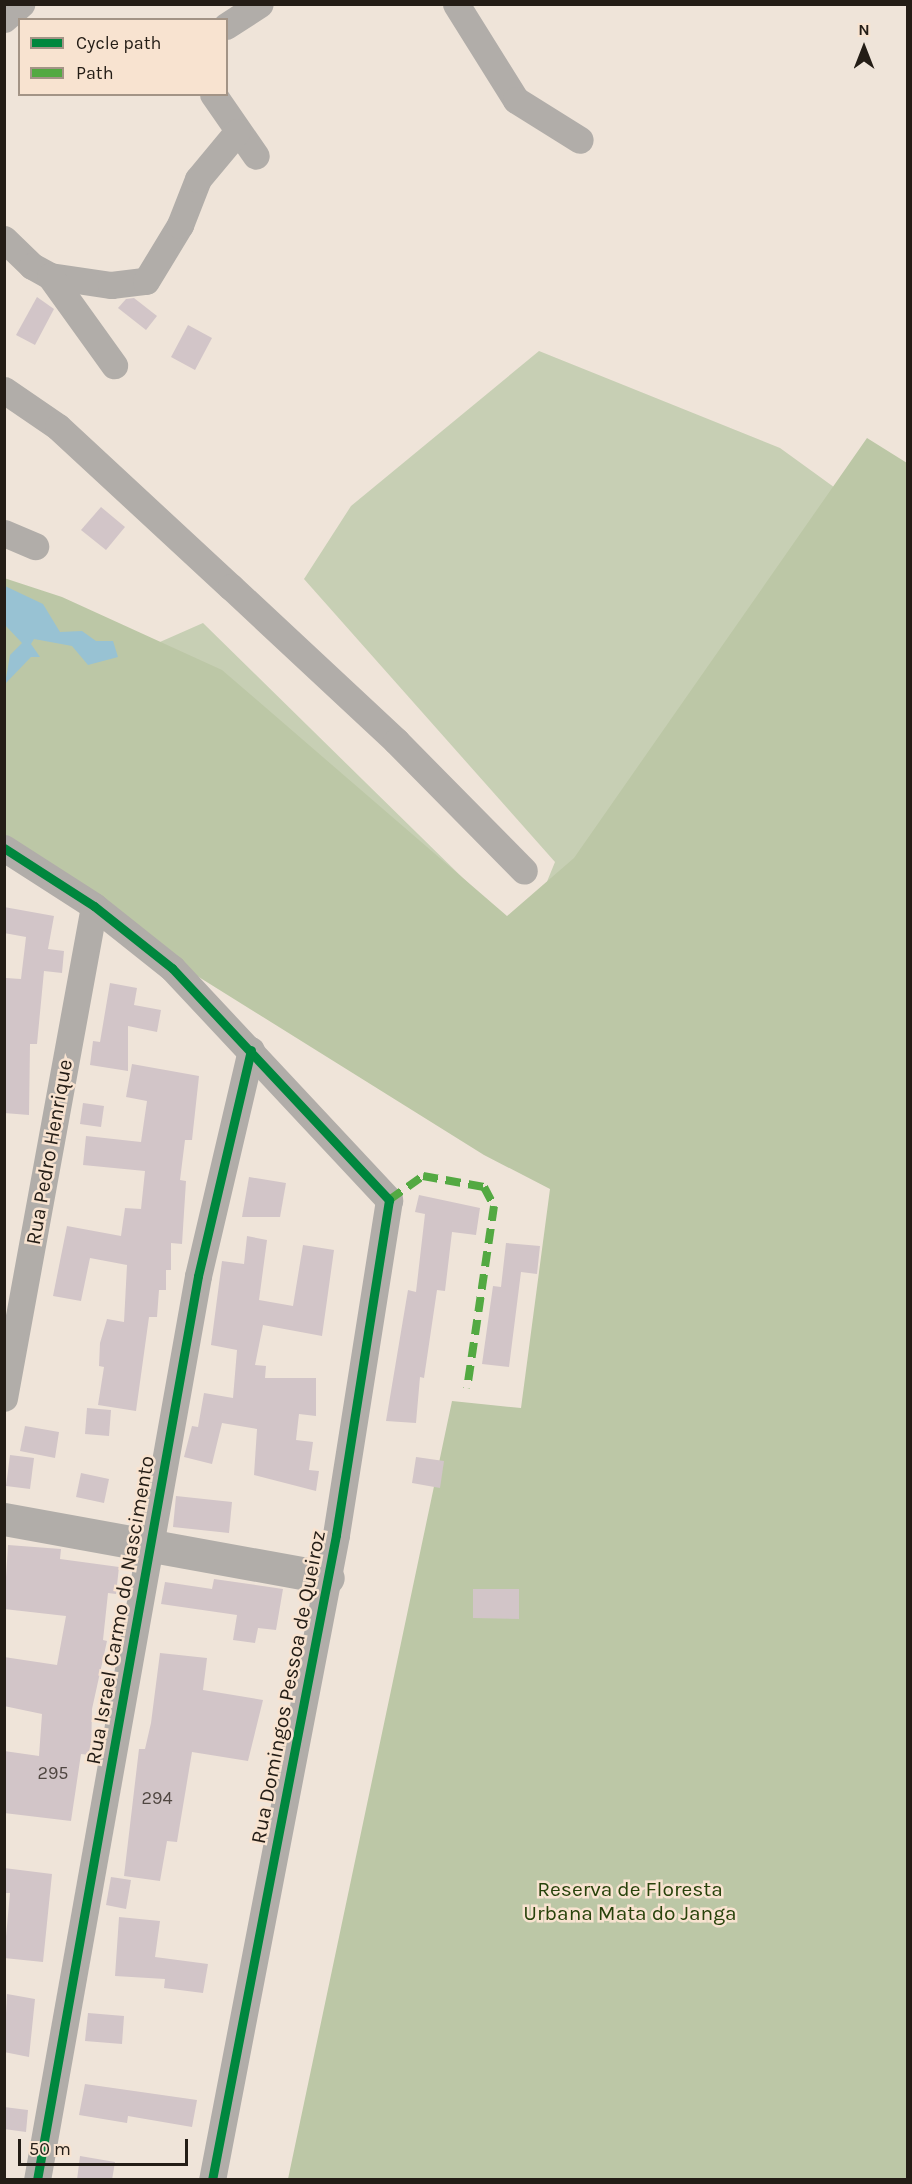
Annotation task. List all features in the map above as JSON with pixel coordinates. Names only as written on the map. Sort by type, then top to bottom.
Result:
[{"type":"street","points":[[4,20],[21,4]]},
{"type":"street","points":[[228,25],[260,4]]},
{"type":"street","points":[[456,4],[516,100],[580,140]]},
{"type":"street","points":[[214,96],[237,132],[256,156]]},
{"type":"street","points":[[4,239],[32,266],[50,276],[111,285],[146,280],[180,225],[198,179],[237,132]]},
{"type":"street","points":[[50,276],[114,365]]},
{"type":"street","points":[[4,390],[57,427],[231,587],[396,741],[524,871]]},
{"type":"street","points":[[4,533],[35,546]]},
{"type":"street","points":[[4,848],[94,906],[172,968],[250,1050]]},
{"type":"street","name":"Rua Pedro Henrique","points":[[4,1398],[94,906]]},
{"type":"street","name":"Rua Domingos Pessoa de Queiroz","points":[[212,2180],[328,1578],[389,1200],[250,1050]]},
{"type":"street","name":"Rua Israel Carmo do Nascimento","points":[[37,2180],[148,1546],[198,1276],[250,1050]]},
{"type":"street","points":[[4,1519],[328,1578]]},
{"type":"green space","points":[[539,351],[780,448],[907,540],[655,1218],[8,709],[203,623],[524,938],[555,862],[304,579],[351,506]]},
{"type":"green space","name":"Reserva de Floresta Urbana Mata do Janga","points":[[867,438],[907,463],[907,2179],[288,2179],[452,1401],[521,1408],[550,1189],[484,1155],[5,856],[4,578],[62,597],[222,670],[507,916],[574,858]]},
{"type":"water","points":[[5,586],[43,604],[60,632],[82,631],[96,641],[113,641],[118,657],[88,665],[72,646],[34,639],[31,644],[40,657],[31,657],[5,684],[10,655],[22,643],[5,625]]},
{"type":"building","points":[[37,297],[54,309],[35,345],[16,335]]},
{"type":"building","points":[[134,298],[157,316],[146,330],[118,308],[126,299]]},
{"type":"building","points":[[188,325],[212,338],[195,370],[171,357]]},
{"type":"building","points":[[101,507],[125,527],[106,550],[81,530]]},
{"type":"building","points":[[4,907],[54,916],[48,949],[64,951],[62,973],[44,971],[37,1044],[30,1044],[29,1115],[4,1113],[6,978],[21,979],[26,937],[4,933]]},
{"type":"building","points":[[110,983],[137,988],[134,1005],[161,1010],[157,1032],[128,1026],[128,1071],[90,1065],[93,1041],[100,1042]]},
{"type":"building","points":[[132,1064],[199,1076],[192,1140],[185,1140],[180,1180],[186,1181],[182,1244],[171,1243],[171,1270],[166,1270],[166,1290],[159,1290],[157,1317],[149,1317],[136,1411],[98,1405],[104,1367],[99,1366],[100,1343],[107,1319],[124,1322],[127,1265],[90,1258],[81,1301],[53,1296],[67,1226],[121,1236],[125,1208],[141,1209],[145,1171],[83,1165],[86,1136],[141,1142],[147,1101],[126,1097]]},
{"type":"building","points":[[83,1103],[104,1106],[101,1127],[80,1124]]},
{"type":"building","points":[[249,1177],[286,1183],[280,1217],[242,1217]]},
{"type":"building","points":[[419,1195],[480,1208],[476,1235],[452,1232],[445,1291],[437,1290],[424,1378],[420,1377],[416,1423],[386,1421],[408,1290],[416,1292],[425,1214],[415,1212]]},
{"type":"building","points":[[247,1236],[267,1240],[259,1300],[293,1306],[303,1245],[334,1250],[322,1336],[263,1325],[255,1365],[266,1366],[265,1378],[316,1378],[316,1416],[299,1414],[296,1440],[313,1442],[309,1470],[319,1471],[316,1491],[254,1475],[257,1429],[222,1423],[212,1464],[184,1457],[192,1426],[198,1427],[204,1393],[233,1398],[237,1350],[211,1345],[222,1261],[244,1264]]},
{"type":"building","points":[[506,1243],[540,1246],[537,1274],[521,1272],[509,1367],[482,1364],[493,1286],[501,1287]]},
{"type":"building","points":[[87,1408],[111,1410],[109,1436],[85,1434]]},
{"type":"building","points":[[25,1426],[59,1432],[55,1458],[20,1451]]},
{"type":"building","points":[[10,1455],[34,1458],[30,1489],[6,1486]]},
{"type":"building","points":[[416,1457],[444,1461],[440,1488],[412,1483]]},
{"type":"building","points":[[81,1473],[109,1479],[104,1503],[76,1497]]},
{"type":"building","points":[[176,1496],[232,1502],[229,1533],[173,1527]]},
{"type":"building","points":[[8,1545],[61,1549],[60,1559],[119,1567],[116,1594],[108,1593],[103,1640],[107,1641],[92,1709],[91,1755],[81,1754],[71,1821],[4,1813],[4,1751],[39,1756],[42,1714],[4,1706],[4,1657],[57,1665],[66,1616],[4,1609]]},
{"type":"building","points":[[214,1579],[283,1589],[276,1630],[258,1628],[255,1643],[233,1640],[237,1615],[161,1604],[165,1582],[212,1589]]},
{"type":"building","points":[[473,1589],[519,1589],[519,1619],[473,1618]]},
{"type":"building","points":[[160,1653],[207,1658],[203,1690],[263,1700],[248,1761],[192,1752],[177,1842],[167,1841],[160,1881],[124,1876],[139,1749],[145,1749],[151,1723]]},
{"type":"building","points":[[4,1868],[52,1874],[43,1962],[4,1958],[10,1893],[4,1893]]},
{"type":"building","points":[[111,1877],[131,1880],[126,1909],[106,1905]]},
{"type":"building","points":[[119,1917],[160,1921],[155,1957],[208,1964],[203,1993],[164,1988],[165,1979],[115,1976]]},
{"type":"building","points":[[7,1994],[35,1999],[29,2057],[4,2052]]},
{"type":"building","points":[[88,2013],[124,2016],[122,2044],[85,2041]]},
{"type":"building","points":[[85,2084],[197,2100],[192,2127],[128,2116],[127,2123],[79,2115]]},
{"type":"building","points":[[4,2107],[28,2110],[26,2132],[4,2129]]},
{"type":"building","points":[[80,2156],[115,2162],[112,2180],[77,2180]]},
{"type":"marked path","points":[[389,1200],[423,1176],[484,1187],[494,1206],[467,1388]]},
{"type":"cycle path","points":[[4,848],[94,906],[172,968],[389,1200],[336,1535],[212,2180]]},
{"type":"cycle path","points":[[37,2180],[198,1276],[251,1050]]}]
